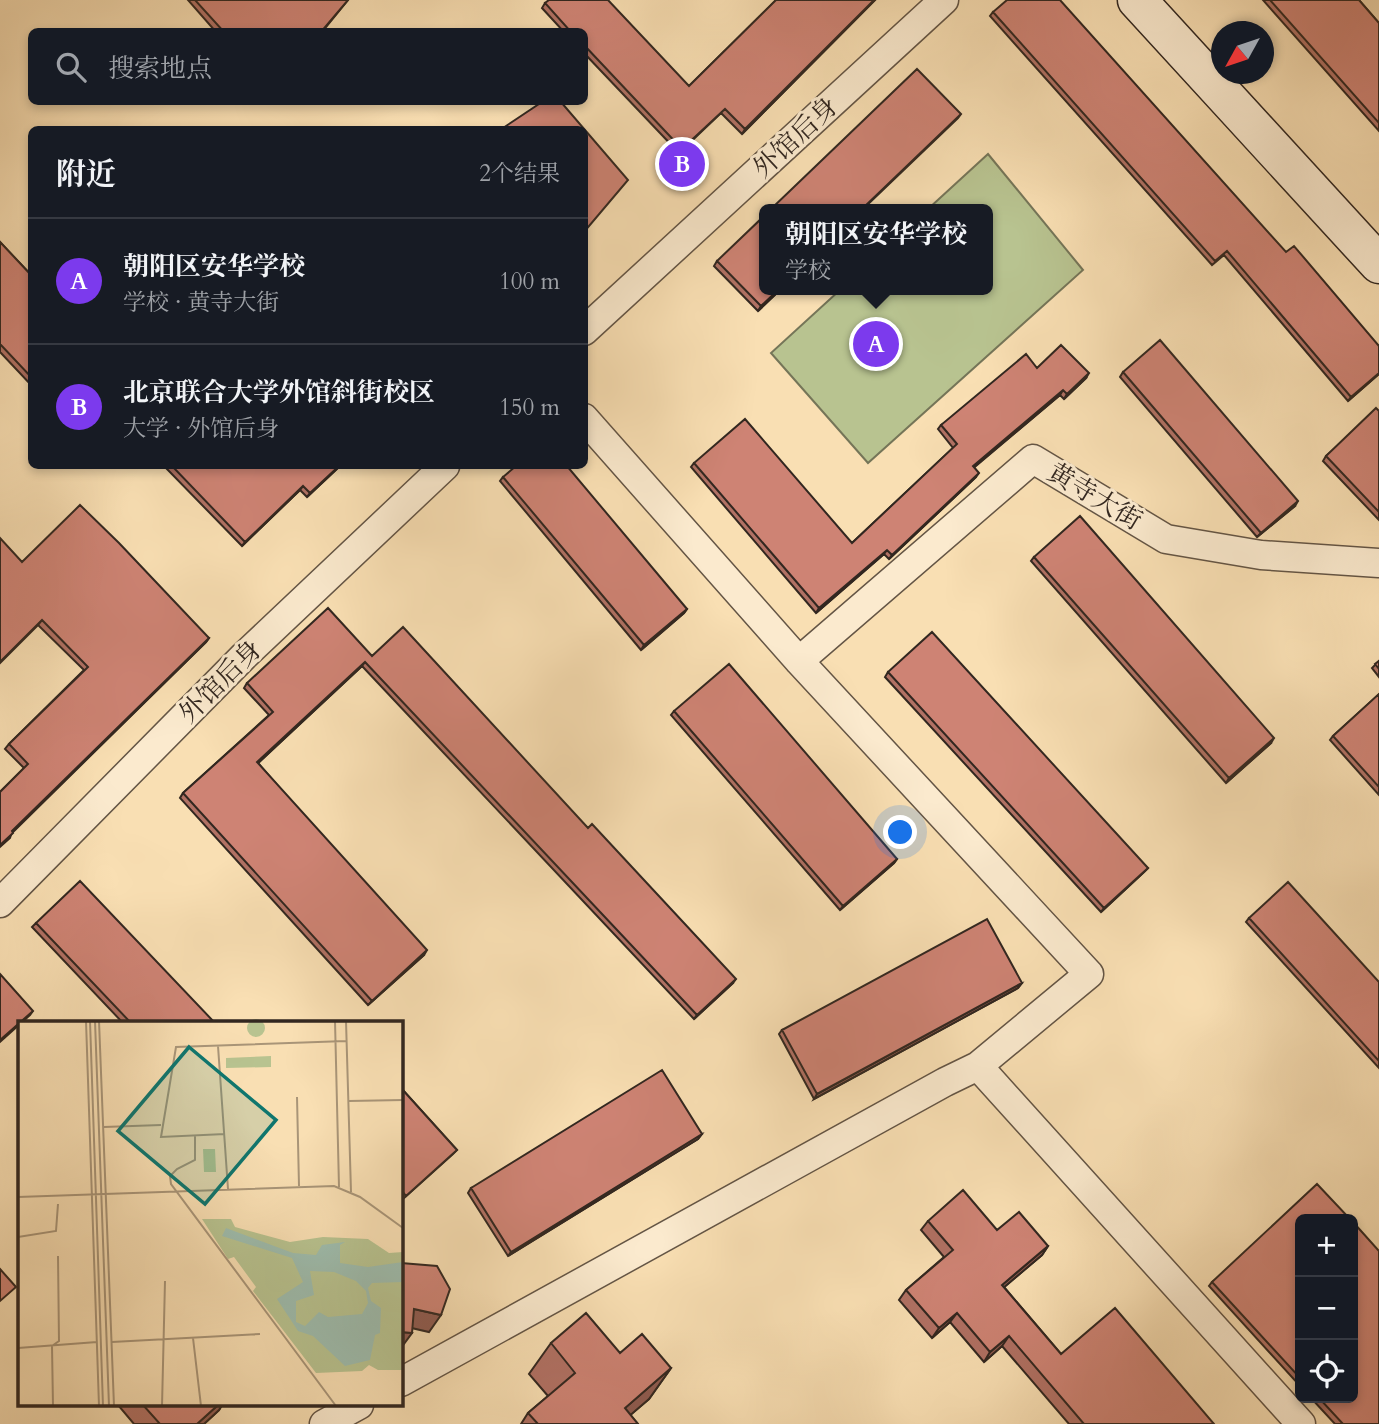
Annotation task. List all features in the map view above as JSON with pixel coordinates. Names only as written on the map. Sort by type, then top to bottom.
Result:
[{"type":"street","name":"外馆后身","points":[[588,327],[944,0]]},
{"type":"street","points":[[1137,0],[1379,264]]},
{"type":"street","points":[[402,1381],[978,1066],[1089,974],[799,661],[588,423]]},
{"type":"street","name":"黄寺大街","points":[[799,661],[1034,459],[1166,539],[1261,555],[1379,563]]},
{"type":"street","name":"外馆后身","points":[[0,903],[244,656],[442,469]]},
{"type":"street","points":[[978,1066],[1301,1424]]},
{"type":"street","points":[[324,1424],[357,1406]]},
{"type":"green space","points":[[988,154],[1083,270],[868,463],[771,353],[835,295],[993,295],[993,204],[933,204]]},
{"type":"building","points":[[195,0],[348,0],[324,28],[220,28]]},
{"type":"building","points":[[549,0],[608,0],[689,86],[776,0],[874,0],[745,129],[725,109],[682,149],[588,49],[588,28],[567,28],[545,3]]},
{"type":"building","points":[[1007,0],[1060,0],[1286,252],[1294,246],[1379,346],[1379,373],[1351,397],[1227,251],[1215,261],[993,12]]},
{"type":"building","points":[[1270,0],[1359,0],[1379,23],[1379,123]]},
{"type":"building","points":[[917,69],[961,114],[867,204],[776,204]]},
{"type":"building","points":[[538,105],[564,105],[582,126],[506,126]]},
{"type":"building","points":[[588,133],[628,180],[588,227]]},
{"type":"building","points":[[759,221],[759,295],[773,295],[761,306],[717,261]]},
{"type":"building","points":[[0,242],[28,272],[28,374],[0,344]]},
{"type":"building","points":[[1160,340],[1298,501],[1261,533],[1123,372]]},
{"type":"building","points":[[1061,345],[1089,373],[1067,394],[1063,390],[973,466],[979,473],[892,555],[887,550],[819,608],[694,463],[745,419],[852,543],[957,444],[941,425],[1026,354],[1037,368]]},
{"type":"building","points":[[1376,408],[1379,411],[1379,512],[1326,456]]},
{"type":"building","points":[[175,469],[336,469],[310,493],[303,486],[245,542]]},
{"type":"building","points":[[512,469],[570,469],[687,609],[644,645],[503,477]]},
{"type":"building","points":[[80,505],[209,638],[0,845],[0,792],[28,764],[9,744],[88,667],[42,620],[0,662],[0,538],[22,562]]},
{"type":"building","points":[[1080,516],[1274,738],[1229,778],[1034,557]]},
{"type":"building","points":[[328,608],[372,656],[403,627],[588,828],[592,824],[736,979],[697,1015],[365,662],[257,762],[427,950],[372,1001],[183,793],[273,712],[247,683]]},
{"type":"building","points":[[932,632],[1148,868],[1104,908],[888,672]]},
{"type":"building","points":[[729,664],[897,859],[843,906],[674,711]]},
{"type":"building","points":[[1379,694],[1379,787],[1333,736]]},
{"type":"building","points":[[80,881],[213,1021],[129,1021],[36,923]]},
{"type":"building","points":[[1288,882],[1379,982],[1379,1061],[1249,918]]},
{"type":"building","points":[[987,919],[1022,983],[817,1094],[782,1030]]},
{"type":"building","points":[[0,974],[33,1011],[18,1021],[18,1024],[0,1040]]},
{"type":"building","points":[[662,1070],[702,1134],[511,1252],[471,1188]]},
{"type":"building","points":[[402,1089],[457,1150],[406,1196],[402,1191]]},
{"type":"building","points":[[1317,1184],[1345,1214],[1295,1214],[1295,1373],[1212,1282]]},
{"type":"building","points":[[963,1190],[997,1230],[1019,1212],[1048,1246],[1002,1285],[1061,1354],[1115,1308],[1214,1424],[1084,1424],[1009,1336],[990,1352],[957,1313],[939,1328],[906,1290],[953,1250],[928,1221]]},
{"type":"building","points":[[1358,1228],[1379,1251],[1379,1424],[1343,1424],[1324,1403],[1358,1403]]},
{"type":"building","points":[[402,1263],[437,1266],[450,1289],[441,1315],[414,1309],[412,1333],[402,1332]]},
{"type":"building","points":[[0,1269],[16,1287],[0,1301]]},
{"type":"building","points":[[586,1313],[620,1353],[642,1334],[671,1368],[625,1408],[638,1424],[538,1424],[528,1413],[575,1373],[551,1343]]},
{"type":"building","points":[[144,1406],[217,1406],[197,1424],[160,1424]]},
{"type":"place","name":"北京联合大学外馆斜街校区","points":[[682,164]]},
{"type":"place","name":"朝阳区安华学校","points":[[876,344]]}]
